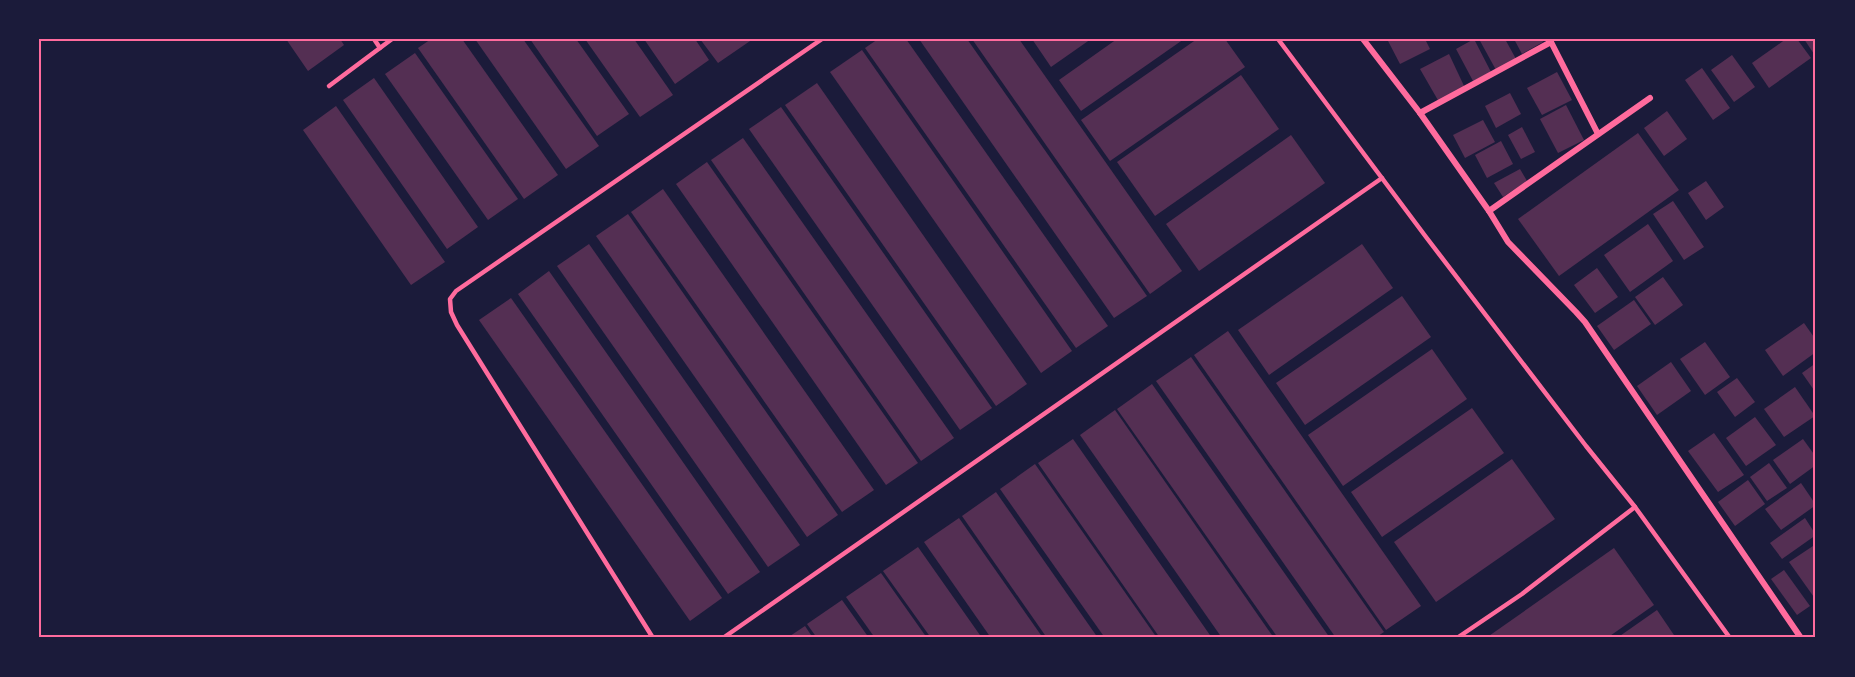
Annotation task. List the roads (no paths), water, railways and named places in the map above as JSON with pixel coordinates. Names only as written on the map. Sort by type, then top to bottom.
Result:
[{"type":"street","points":[[1363,39],[1420,113],[1508,242],[1585,322],[1801,638]]},
{"type":"street","points":[[1420,113],[1550,40],[1598,134]]},
{"type":"street","points":[[1489,211],[1650,98]]},
{"type":"lane","points":[[374,39],[380,48]]},
{"type":"lane","points":[[329,86],[392,39]]},
{"type":"lane","points":[[653,638],[457,325],[451,312],[450,299],[456,291],[822,39]]},
{"type":"lane","points":[[1278,39],[1586,446],[1635,507],[1730,638]]},
{"type":"lane","points":[[723,638],[1382,178]]},
{"type":"lane","points":[[1457,638],[1522,594],[1635,507]]}]
